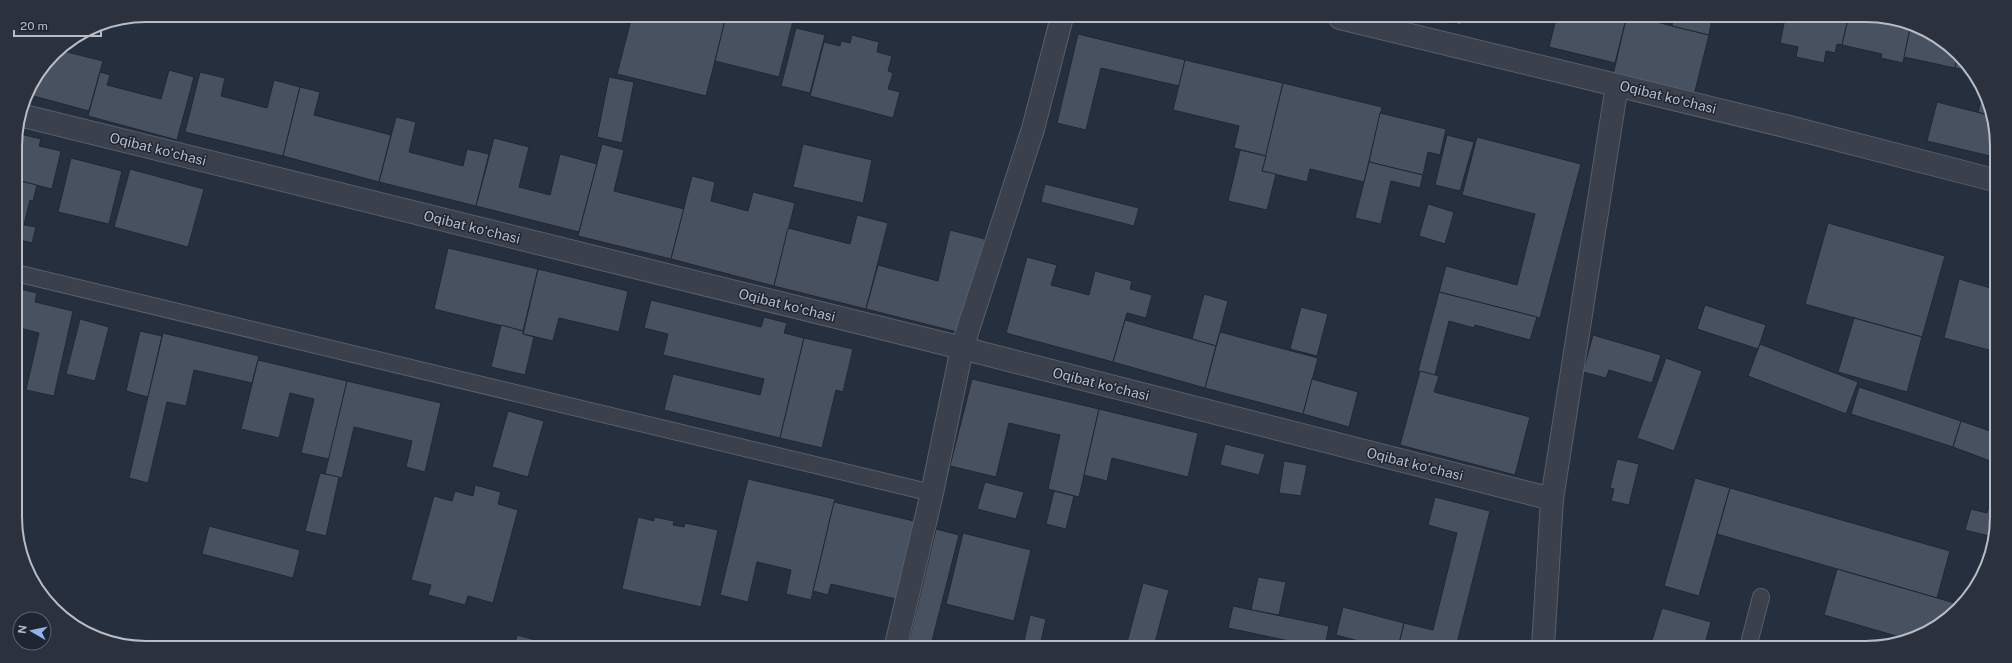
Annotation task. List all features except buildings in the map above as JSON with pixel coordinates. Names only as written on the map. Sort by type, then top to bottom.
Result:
[{"type":"street","points":[[897,641],[932,493],[962,348],[1033,129],[1061,22]]},
{"type":"street","name":"Oqibat koʻchasi","points":[[1357,22],[1785,126],[1990,179]]},
{"type":"street","points":[[1543,641],[1552,499],[1617,85]]},
{"type":"street","name":"Oqibat koʻchasi","points":[[26,116],[962,348],[1552,499]]},
{"type":"lane","points":[[22,274],[932,493]]},
{"type":"lane","points":[[1750,641],[1761,597]]}]
